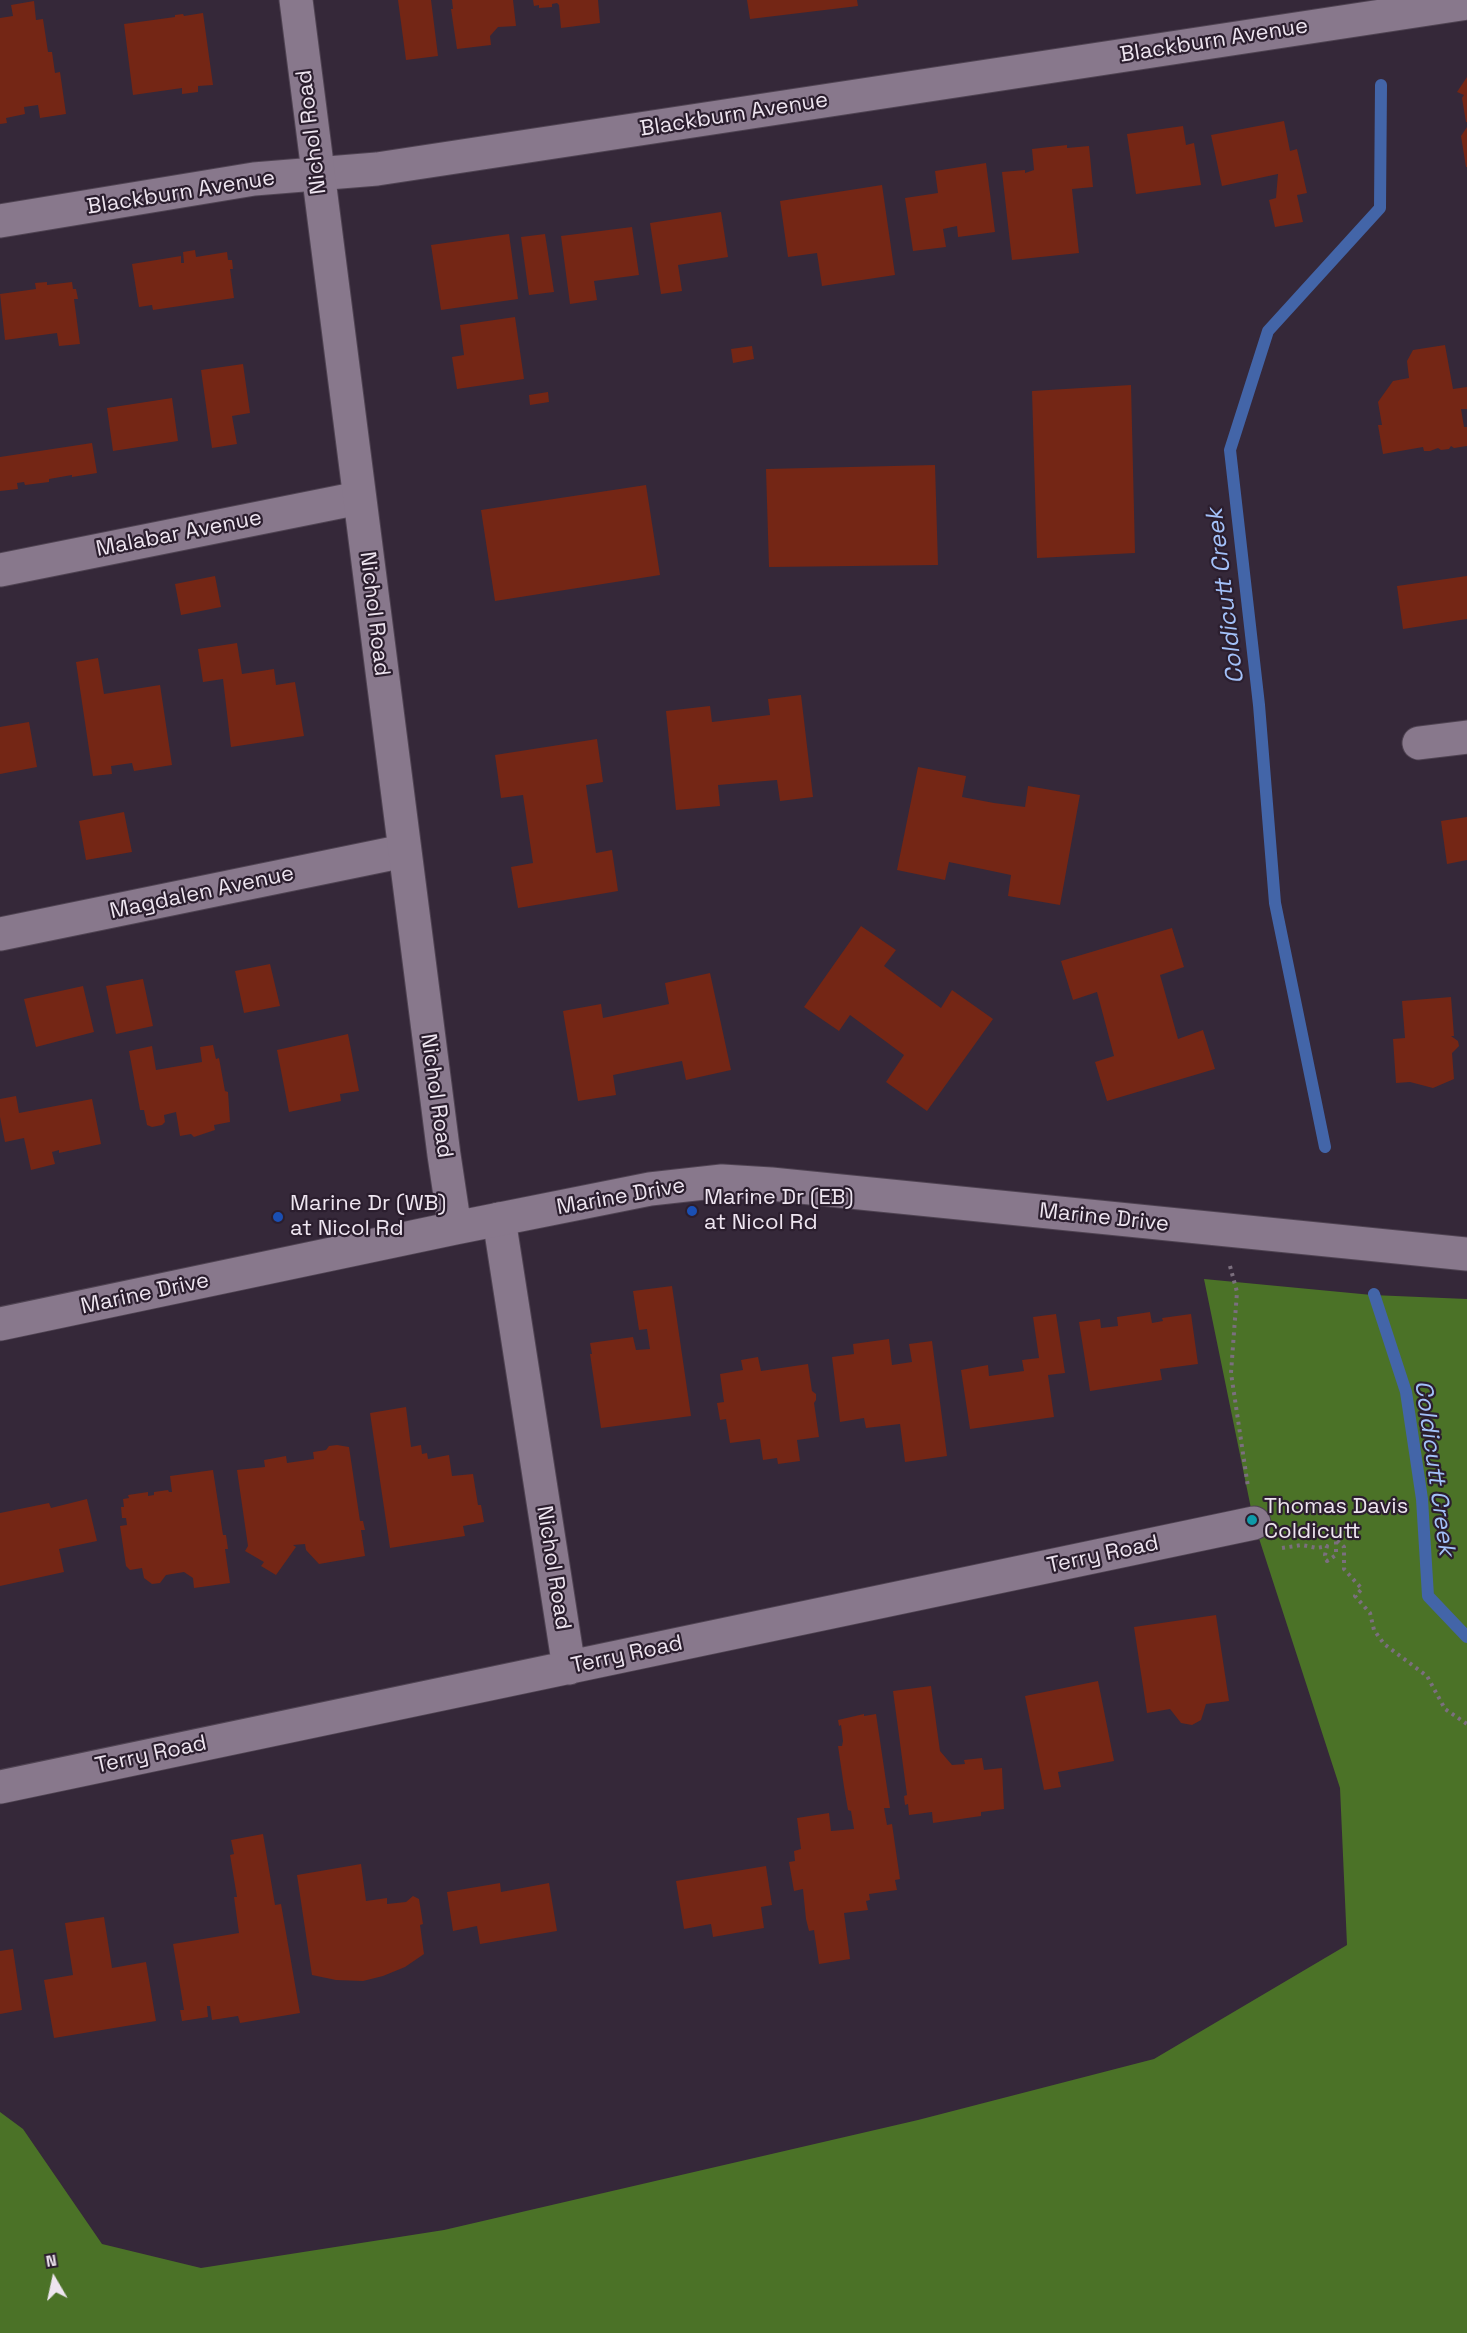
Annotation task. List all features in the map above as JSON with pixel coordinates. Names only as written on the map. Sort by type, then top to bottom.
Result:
[{"type":"street","name":"Nichol Road","points":[[296,0],[316,175],[455,1228]]},
{"type":"street","name":"Blackburn Avenue","points":[[0,221],[254,179],[377,169],[1467,3]]},
{"type":"street","name":"Malabar Avenue","points":[[0,570],[359,498]]},
{"type":"street","points":[[1419,743],[1467,736]]},
{"type":"street","name":"Magdalen Avenue","points":[[0,934],[404,851]]},
{"type":"street","name":"Marine Drive","points":[[0,1324],[650,1189],[722,1181],[1467,1254]]},
{"type":"street","name":"Nichol Road","points":[[499,1219],[568,1668]]},
{"type":"street","name":"Terry Road","points":[[0,1787],[1254,1523]]},
{"type":"path","points":[[1230,1265],[1237,1292],[1231,1373],[1254,1523],[1261,1520],[1282,1531],[1287,1541],[1282,1548],[1302,1545],[1317,1548],[1327,1546],[1325,1555],[1328,1560],[1336,1555],[1336,1539],[1344,1547],[1344,1569],[1362,1589],[1355,1596],[1370,1613],[1374,1630],[1384,1644],[1427,1676],[1446,1709],[1467,1724]]},
{"type":"green space","points":[[1204,1279],[1372,1295],[1467,1299],[1467,2333],[0,2333],[0,2112],[23,2129],[102,2244],[201,2268],[444,2230],[918,2120],[1154,2059],[1347,1945],[1340,1788],[1254,1523]]},
{"type":"building","points":[[398,0],[431,0],[438,56],[406,60]]},
{"type":"building","points":[[452,0],[513,0],[516,26],[498,27],[490,36],[491,45],[457,49],[451,9],[453,9]]},
{"type":"building","points":[[533,0],[598,0],[600,23],[561,28],[557,3],[552,4],[552,7],[539,8],[539,5],[534,6]]},
{"type":"building","points":[[747,0],[857,0],[858,6],[750,19]]},
{"type":"building","points":[[34,1],[36,20],[43,19],[48,52],[52,52],[55,73],[60,72],[66,114],[40,118],[38,105],[24,107],[25,114],[6,118],[7,123],[0,124],[0,18],[13,16],[11,5]]},
{"type":"building","points":[[203,13],[213,85],[198,86],[198,92],[182,94],[182,88],[133,95],[124,24],[175,17],[175,15]]},
{"type":"building","points":[[1467,77],[1466,122],[1462,98],[1464,95],[1457,92]]},
{"type":"building","points":[[1284,121],[1290,151],[1297,149],[1307,193],[1297,195],[1303,222],[1275,227],[1269,200],[1276,198],[1278,174],[1222,186],[1211,135]]},
{"type":"building","points":[[1183,126],[1186,145],[1194,143],[1201,185],[1136,194],[1127,134]]},
{"type":"building","points":[[1467,127],[1467,167],[1466,167],[1461,136]]},
{"type":"building","points":[[1067,145],[1067,148],[1089,146],[1093,187],[1072,189],[1079,253],[1012,260],[1002,172],[1025,170],[1025,173],[1034,170],[1032,149]]},
{"type":"building","points":[[986,163],[995,232],[958,237],[957,226],[943,229],[946,247],[913,251],[905,198],[938,193],[935,171]]},
{"type":"building","points":[[882,185],[895,275],[822,286],[817,253],[788,257],[780,201]]},
{"type":"building","points":[[721,212],[728,257],[678,265],[682,291],[661,294],[650,223]]},
{"type":"building","points":[[632,227],[639,275],[594,281],[597,300],[570,304],[561,236]]},
{"type":"building","points":[[509,234],[518,299],[441,310],[431,245]]},
{"type":"building","points":[[545,234],[554,292],[529,295],[521,237]]},
{"type":"building","points":[[195,250],[196,257],[227,252],[228,260],[232,260],[233,269],[230,269],[234,298],[153,310],[152,305],[139,307],[132,264],[181,256],[181,263],[184,263],[183,252]]},
{"type":"building","points":[[47,282],[47,285],[72,282],[73,289],[76,289],[78,299],[74,299],[80,344],[59,346],[57,333],[5,340],[0,294],[36,289],[35,283]]},
{"type":"building","points":[[515,317],[524,379],[457,389],[452,357],[464,355],[460,325]]},
{"type":"building","points":[[1445,345],[1453,389],[1467,387],[1467,409],[1461,409],[1464,427],[1467,427],[1467,446],[1454,448],[1451,446],[1449,449],[1438,448],[1430,451],[1424,451],[1423,447],[1383,454],[1378,425],[1382,425],[1378,402],[1393,381],[1409,378],[1407,361],[1413,350]]},
{"type":"building","points":[[752,346],[754,359],[733,363],[731,349]]},
{"type":"building","points":[[243,364],[250,413],[232,416],[237,444],[212,448],[201,370]]},
{"type":"building","points":[[1131,385],[1135,553],[1037,558],[1032,391]]},
{"type":"building","points":[[548,392],[549,402],[530,405],[529,395]]},
{"type":"building","points":[[172,398],[178,441],[113,451],[107,408]]},
{"type":"building","points":[[92,443],[97,473],[72,477],[72,475],[49,479],[49,482],[25,485],[24,482],[17,483],[18,489],[0,491],[0,457]]},
{"type":"building","points":[[935,465],[938,565],[769,567],[766,469]]},
{"type":"building","points":[[646,485],[660,575],[495,601],[481,510]]},
{"type":"building","points":[[215,576],[221,607],[181,615],[175,584]]},
{"type":"building","points":[[1467,576],[1467,619],[1403,629],[1397,586]]},
{"type":"building","points":[[237,643],[242,674],[274,669],[276,685],[295,682],[304,736],[231,747],[223,679],[203,682],[198,649]]},
{"type":"building","points":[[98,658],[104,694],[160,685],[172,765],[134,771],[132,763],[111,766],[112,774],[93,776],[76,662]]},
{"type":"building","points":[[801,695],[813,797],[780,801],[777,780],[718,785],[720,806],[676,810],[666,711],[710,706],[712,722],[770,715],[768,699]]},
{"type":"building","points":[[29,722],[37,767],[0,774],[0,727]]},
{"type":"building","points":[[597,739],[603,782],[586,785],[596,853],[612,850],[618,891],[518,908],[511,867],[533,863],[523,795],[501,798],[495,755]]},
{"type":"building","points":[[918,767],[966,776],[962,797],[994,803],[1025,807],[1028,786],[1080,795],[1060,905],[1008,896],[1011,875],[949,862],[945,880],[897,870]]},
{"type":"building","points":[[124,812],[132,852],[86,860],[79,821]]},
{"type":"building","points":[[1467,817],[1467,860],[1447,864],[1441,821]]},
{"type":"building","points":[[861,926],[896,950],[884,966],[941,1008],[952,990],[993,1019],[927,1111],[886,1082],[904,1055],[850,1015],[839,1031],[804,1007]]},
{"type":"building","points":[[1172,928],[1184,967],[1160,975],[1178,1039],[1203,1030],[1215,1069],[1107,1101],[1095,1062],[1114,1056],[1097,992],[1073,1000],[1061,961]]},
{"type":"building","points":[[270,964],[280,1006],[244,1013],[235,971]]},
{"type":"building","points":[[710,973],[731,1070],[686,1080],[682,1061],[613,1075],[616,1095],[578,1101],[563,1011],[601,1004],[603,1018],[669,1004],[665,983]]},
{"type":"building","points":[[143,979],[153,1026],[116,1034],[106,986]]},
{"type":"building","points":[[83,986],[94,1032],[36,1047],[24,999]]},
{"type":"building","points":[[1451,997],[1454,1036],[1451,1036],[1458,1041],[1459,1046],[1452,1053],[1454,1079],[1433,1088],[1410,1082],[1396,1083],[1393,1039],[1405,1038],[1402,1001]]},
{"type":"building","points":[[348,1034],[359,1091],[340,1094],[341,1101],[289,1112],[277,1050]]},
{"type":"building","points":[[213,1045],[216,1059],[219,1058],[225,1091],[228,1092],[230,1122],[214,1125],[215,1130],[194,1137],[191,1134],[180,1136],[176,1112],[164,1115],[165,1122],[162,1125],[152,1127],[147,1125],[144,1110],[140,1110],[129,1051],[152,1046],[156,1070],[202,1062],[200,1047]]},
{"type":"building","points":[[16,1096],[19,1113],[92,1099],[101,1144],[59,1153],[59,1150],[52,1152],[55,1164],[31,1170],[24,1138],[5,1142],[0,1117],[0,1099]]},
{"type":"building","points":[[672,1286],[691,1416],[601,1428],[590,1343],[633,1337],[636,1350],[650,1349],[647,1329],[639,1330],[633,1291]]},
{"type":"building","points":[[1150,1312],[1152,1323],[1163,1321],[1162,1318],[1191,1314],[1198,1364],[1160,1369],[1162,1380],[1090,1391],[1079,1322],[1100,1319],[1101,1328],[1118,1326],[1117,1317]]},
{"type":"building","points":[[1056,1314],[1065,1373],[1048,1375],[1054,1417],[970,1429],[961,1370],[988,1365],[989,1376],[1024,1371],[1022,1360],[1039,1358],[1033,1317]]},
{"type":"building","points":[[889,1339],[892,1365],[912,1362],[909,1344],[932,1341],[947,1456],[905,1462],[900,1424],[866,1428],[864,1418],[840,1422],[832,1357],[854,1354],[853,1344]]},
{"type":"building","points":[[758,1357],[761,1371],[808,1364],[812,1391],[816,1394],[814,1403],[819,1437],[797,1440],[800,1461],[778,1464],[777,1458],[763,1460],[760,1439],[730,1443],[726,1419],[720,1420],[717,1403],[724,1402],[720,1374],[743,1370],[741,1360]]},
{"type":"building","points":[[406,1407],[411,1447],[421,1445],[422,1454],[427,1453],[428,1459],[449,1455],[452,1476],[473,1474],[478,1505],[481,1505],[484,1522],[463,1526],[465,1536],[390,1548],[370,1413]]},
{"type":"building","points":[[337,1445],[349,1447],[360,1521],[363,1521],[365,1530],[361,1530],[365,1556],[319,1564],[306,1550],[305,1544],[293,1545],[296,1547],[276,1575],[261,1566],[264,1562],[245,1551],[248,1546],[237,1470],[265,1467],[264,1460],[286,1456],[287,1463],[314,1459],[313,1452]]},
{"type":"building","points":[[213,1470],[223,1535],[226,1535],[228,1549],[225,1549],[230,1583],[194,1588],[193,1578],[184,1572],[166,1575],[160,1583],[152,1584],[144,1578],[142,1568],[130,1570],[126,1566],[120,1526],[127,1525],[126,1518],[122,1518],[123,1499],[129,1498],[128,1495],[148,1492],[148,1496],[154,1495],[154,1492],[168,1490],[172,1492],[170,1476]]},
{"type":"building","points":[[87,1499],[97,1541],[59,1549],[64,1572],[0,1586],[0,1513],[49,1503],[51,1508]]},
{"type":"building","points":[[1216,1615],[1229,1701],[1206,1704],[1201,1720],[1192,1725],[1181,1723],[1170,1709],[1147,1713],[1134,1627]]},
{"type":"building","points":[[1098,1681],[1114,1761],[1058,1772],[1061,1787],[1044,1790],[1025,1696]]},
{"type":"building","points":[[931,1686],[940,1751],[952,1765],[965,1764],[964,1760],[982,1758],[984,1770],[1002,1768],[1004,1809],[981,1812],[981,1816],[933,1823],[932,1812],[909,1815],[908,1804],[905,1805],[904,1796],[907,1795],[893,1691]]},
{"type":"building","points":[[864,1714],[864,1716],[876,1714],[890,1808],[884,1808],[887,1825],[892,1824],[900,1879],[895,1880],[897,1890],[869,1894],[870,1900],[866,1901],[868,1910],[844,1913],[850,1959],[819,1964],[814,1930],[809,1931],[806,1919],[803,1889],[794,1891],[789,1862],[795,1861],[794,1851],[801,1849],[797,1818],[829,1813],[831,1831],[854,1829],[844,1787],[838,1746],[842,1746],[843,1741],[838,1720]]},
{"type":"building","points":[[263,1834],[275,1905],[281,1904],[300,2013],[240,2023],[238,2016],[212,2020],[210,2006],[207,2006],[208,2017],[182,2021],[180,2010],[184,2010],[173,1944],[239,1933],[234,1897],[237,1897],[230,1855],[234,1854],[231,1840]]},
{"type":"building","points":[[361,1864],[366,1901],[387,1898],[387,1904],[406,1902],[413,1896],[419,1899],[424,1954],[405,1967],[363,1981],[336,1980],[312,1975],[297,1875]]},
{"type":"building","points":[[766,1866],[772,1905],[761,1907],[764,1928],[713,1937],[711,1924],[684,1929],[676,1881]]},
{"type":"building","points":[[500,1883],[501,1892],[549,1883],[557,1931],[480,1944],[477,1926],[453,1931],[447,1892]]},
{"type":"building","points":[[104,1917],[112,1968],[146,1962],[156,2021],[54,2038],[44,1980],[73,1975],[65,1923]]},
{"type":"building","points":[[13,1949],[22,2010],[0,2014],[0,1951]]},
{"type":"waterway","name":"Coldicutt Creek","points":[[1325,1147],[1275,903],[1259,705],[1230,450],[1268,331],[1380,208],[1381,85]]},
{"type":"waterway","name":"Coldicutt Creek","points":[[1374,1294],[1406,1392],[1422,1499],[1428,1596],[1467,1637]]},
{"type":"place","name":"Marine Dr (EB) at Nicol Rd","points":[[692,1211]]},
{"type":"place","name":"Marine Dr (WB) at Nicol Rd","points":[[278,1217]]},
{"type":"place","name":"Thomas Davis Coldicutt","points":[[1252,1520]]}]
